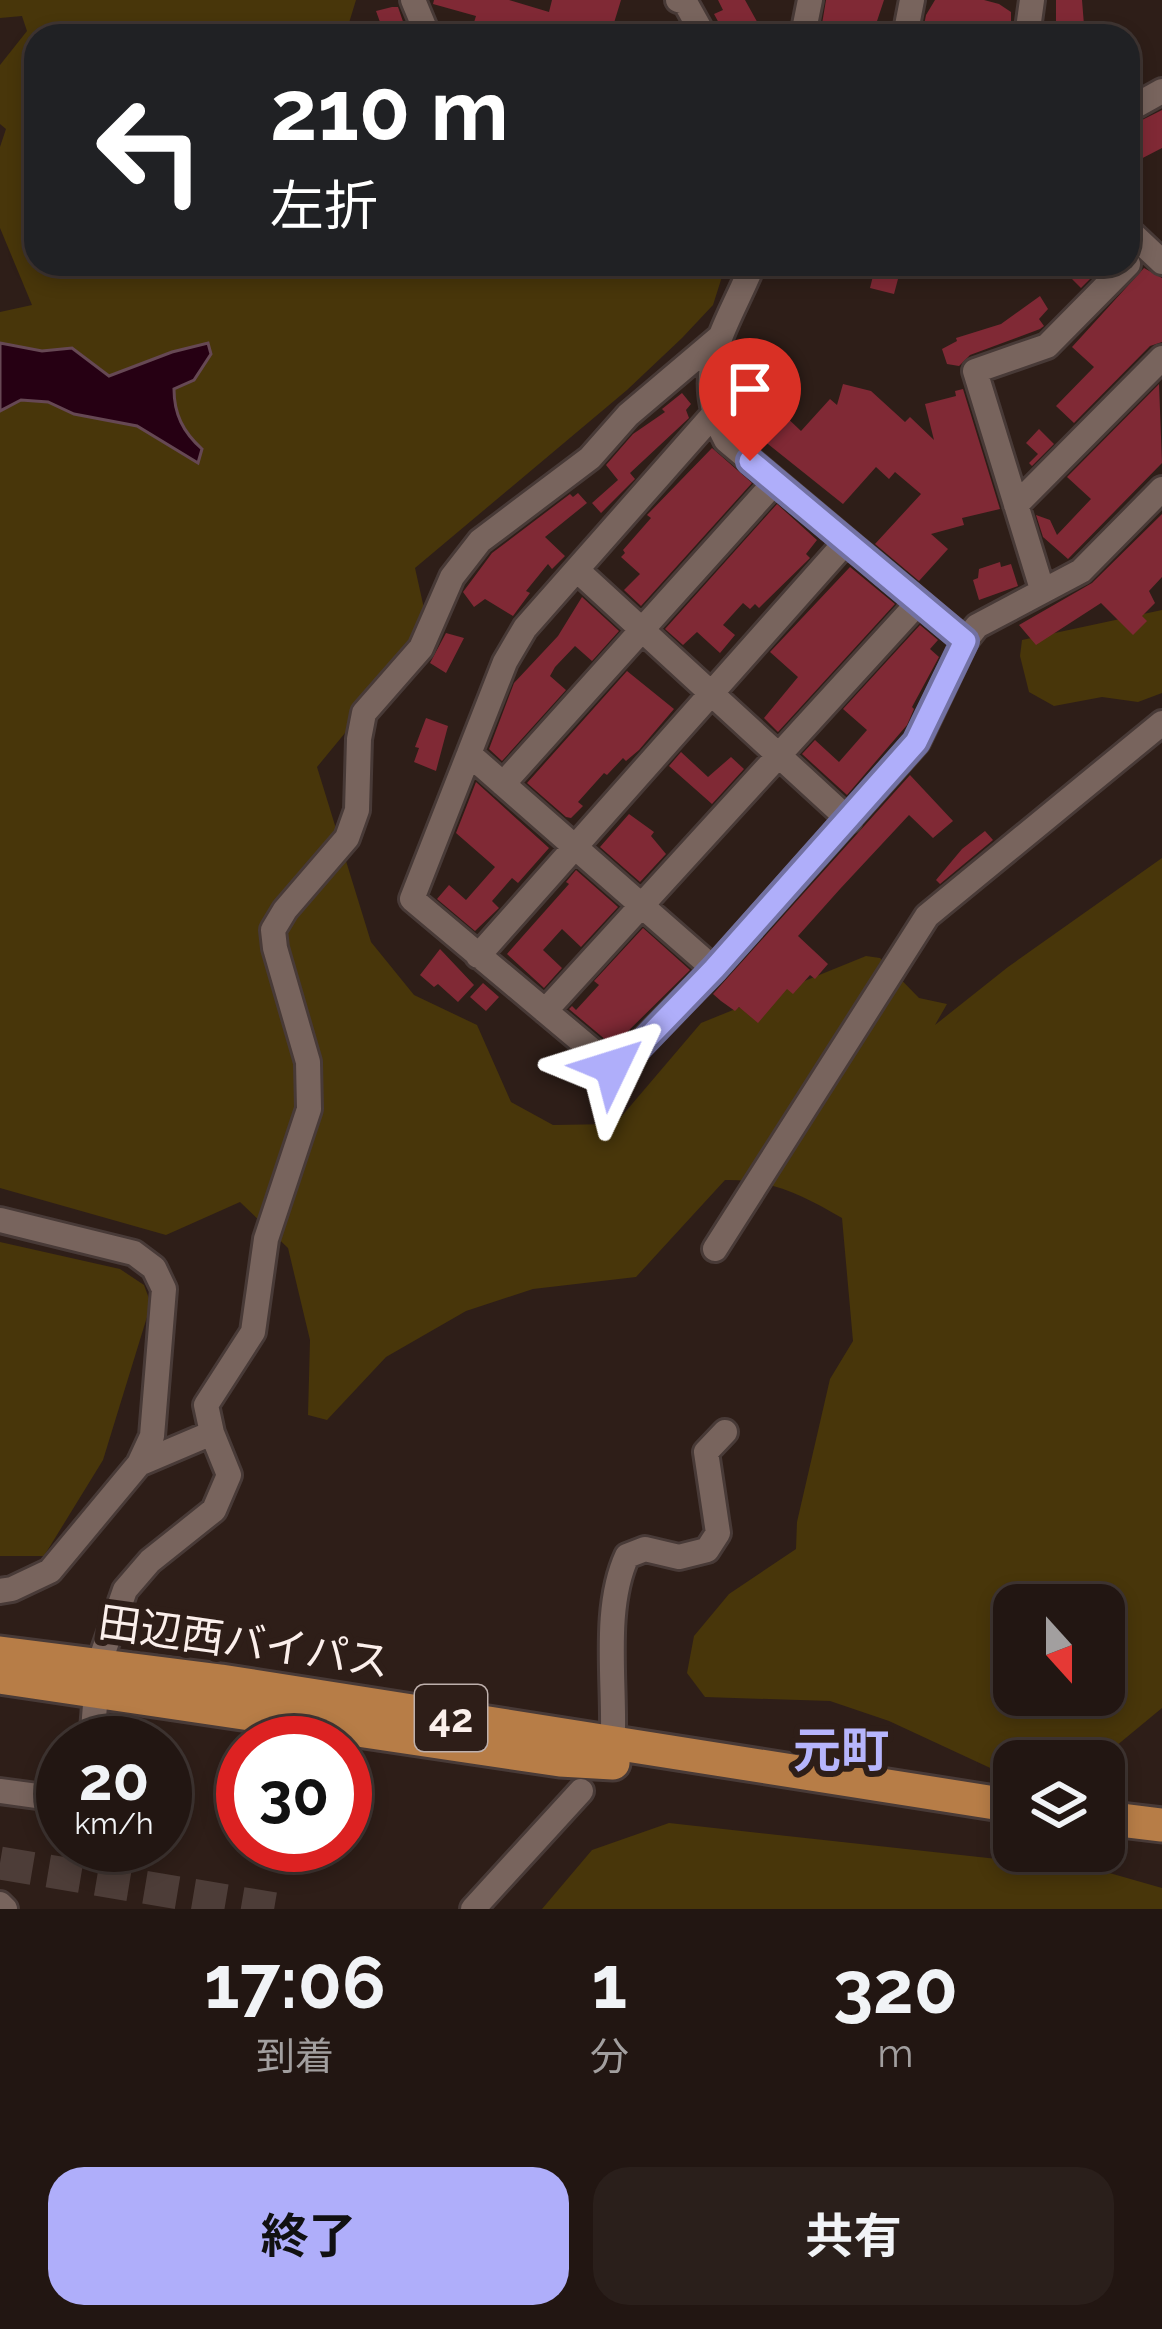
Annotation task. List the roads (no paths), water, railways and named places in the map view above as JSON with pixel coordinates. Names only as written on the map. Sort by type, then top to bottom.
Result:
[{"type":"highway","name":"田辺西バイパス","points":[[0,1652],[97,1680]]},
{"type":"highway","name":"田辺西バイパス","points":[[0,1678],[221,1682],[993,1803]]},
{"type":"highway","points":[[1125,1821],[1162,1826]]},
{"type":"street","points":[[748,276],[721,337],[707,386],[713,415],[726,440],[965,641]]},
{"type":"street","points":[[1042,590],[975,371],[1047,346],[1115,276]]},
{"type":"street","points":[[94,1716],[97,1680],[124,1590],[150,1561],[214,1510],[229,1475],[206,1405],[253,1332],[266,1239],[310,1109],[308,1062],[274,930],[284,910],[347,838],[357,810],[358,739],[364,713],[421,649],[452,577],[480,541],[590,458],[628,415],[721,337]]},
{"type":"street","points":[[1016,505],[1162,358]]},
{"type":"street","points":[[713,415],[525,628],[505,662],[412,899],[612,1067],[632,1054],[714,969],[916,742],[965,641],[977,626],[1082,571],[1162,489]]},
{"type":"street","points":[[503,784],[775,482]]},
{"type":"street","points":[[478,956],[845,544]]},
{"type":"street","points":[[577,570],[849,820]]},
{"type":"street","points":[[544,1011],[918,603]]},
{"type":"street","points":[[715,1249],[927,916],[1162,723]]},
{"type":"street","points":[[469,754],[714,969]]},
{"type":"street","points":[[0,1220],[134,1253],[154,1268],[164,1289],[152,1436],[139,1464],[50,1571],[0,1591]]},
{"type":"street","points":[[139,1464],[212,1432]]},
{"type":"street","points":[[613,1729],[615,1596],[620,1571],[627,1556],[645,1549],[679,1557],[707,1550],[718,1533],[706,1452],[725,1432]]},
{"type":"street","points":[[473,1909],[581,1791]]},
{"type":"street","points":[[0,1792],[36,1796]]},
{"type":"tunnel","points":[[0,1863],[275,1909]]},
{"type":"district","name":"元町","points":[[841,1750]]}]
